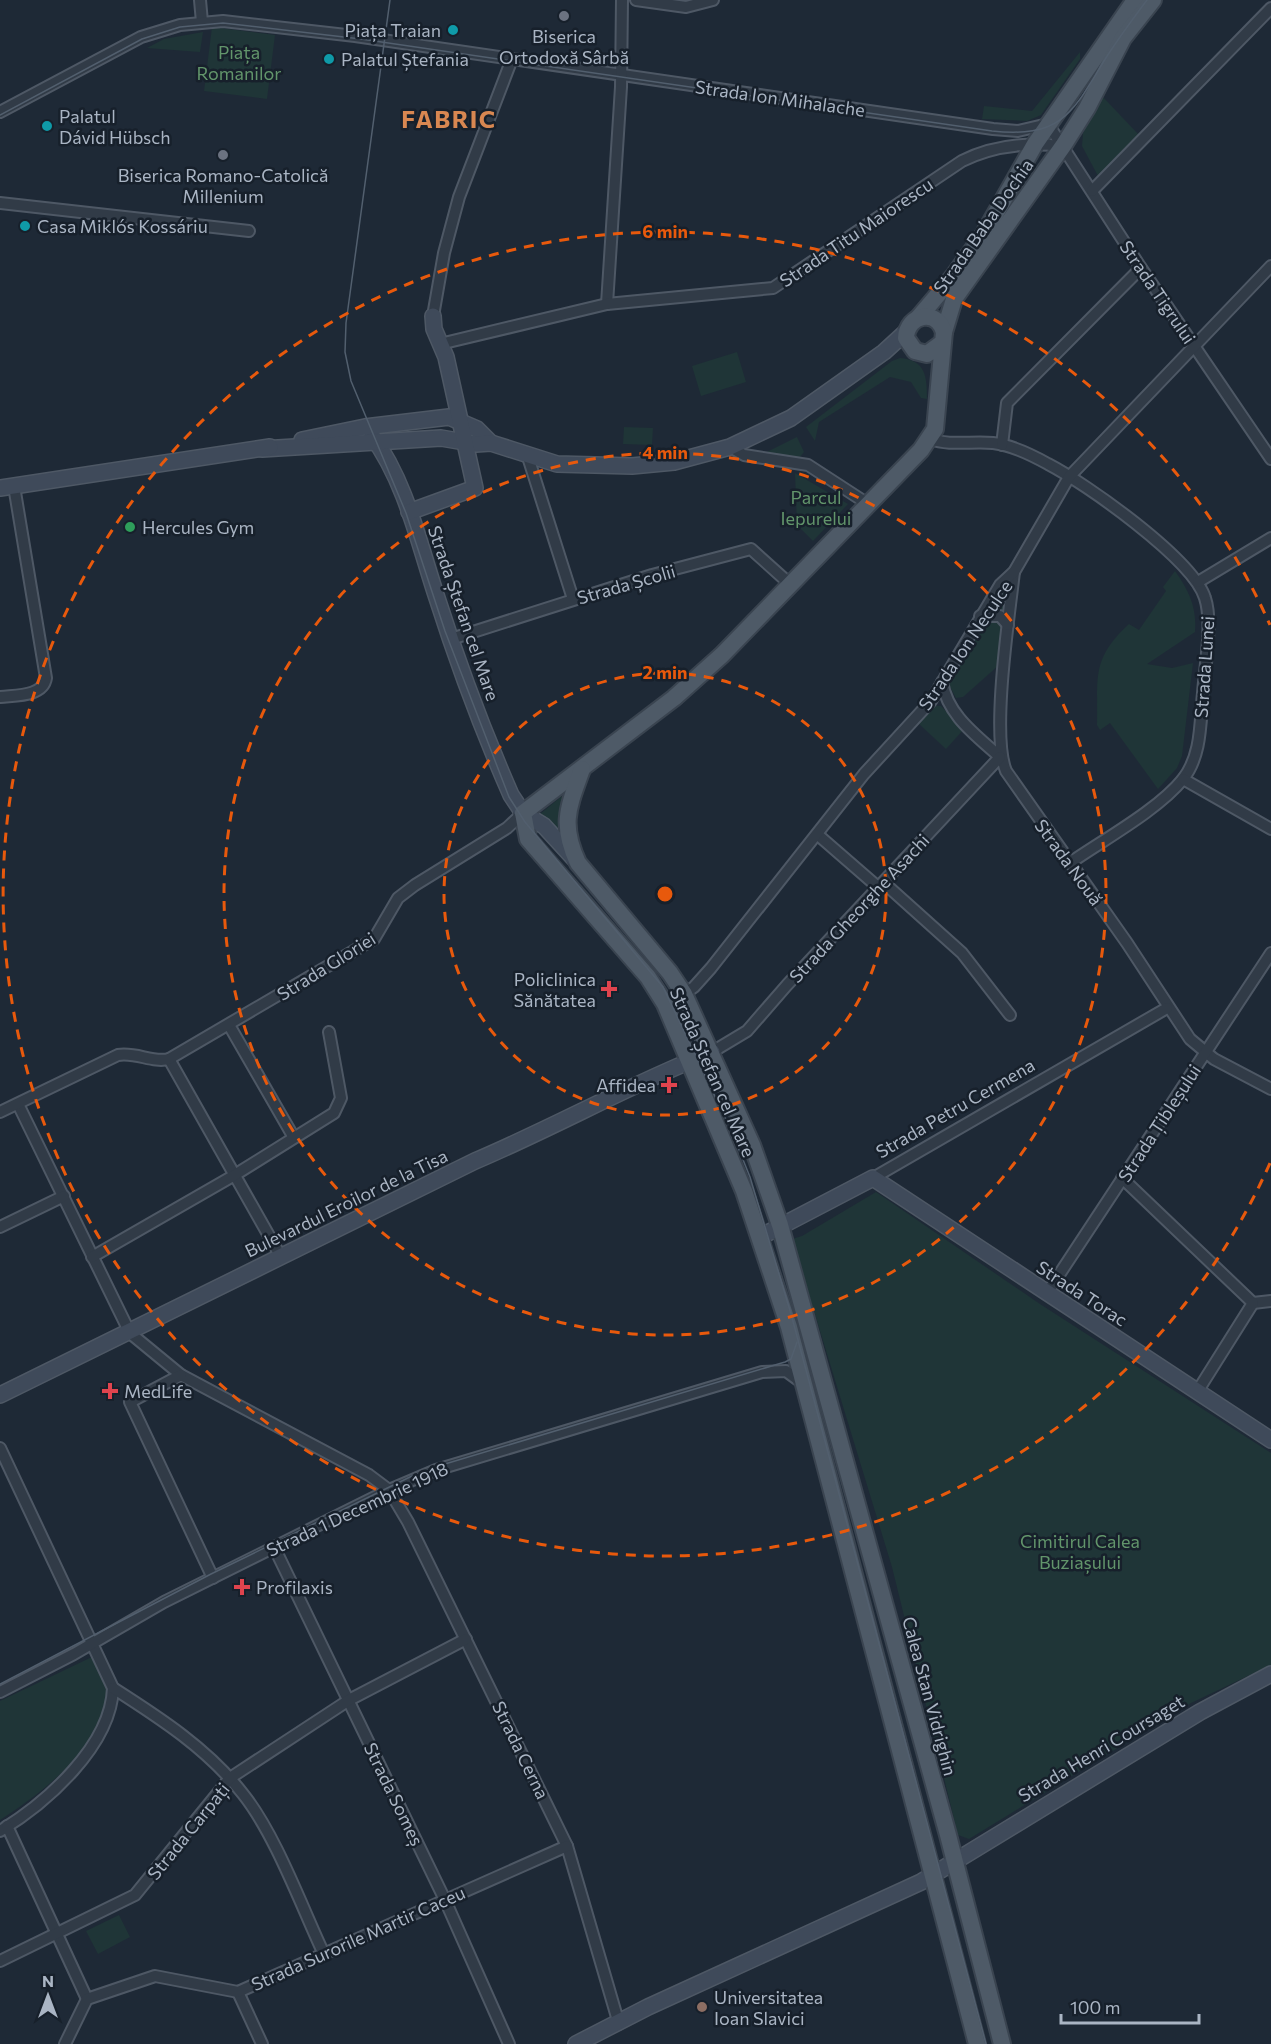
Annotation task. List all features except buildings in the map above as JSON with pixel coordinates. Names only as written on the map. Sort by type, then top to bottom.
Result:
[{"type":"main road","name":"Strada Baba Dochia","points":[[919,317],[953,277],[984,234],[1035,144],[1135,0]]},
{"type":"main road","name":"Strada Baba Dochia","points":[[930,439],[936,418],[943,338],[954,299],[1063,146],[1087,108],[1123,38],[1153,0]]},
{"type":"main road","points":[[918,352],[933,352],[943,338],[935,319],[919,317],[913,320],[907,331],[908,343],[939,376]]},
{"type":"main road","points":[[523,813],[674,698],[722,655],[930,439]]},
{"type":"main road","points":[[578,863],[569,843],[567,821],[570,802],[582,769]]},
{"type":"main road","name":"Strada Ștefan cel Mare","points":[[523,813],[528,839],[657,990],[690,1061],[760,1236],[789,1327],[802,1382]]},
{"type":"main road","name":"Strada Ștefan cel Mare","points":[[578,863],[670,973],[684,994],[752,1145],[780,1225],[817,1360]]},
{"type":"main road","name":"Calea Stan Vidrighin","points":[[817,1360],[1002,2044]]},
{"type":"main road","points":[[802,1382],[977,2044]]},
{"type":"street","points":[[200,0],[202,22]]},
{"type":"street","points":[[607,304],[621,75],[622,0]]},
{"type":"street","points":[[636,0],[686,7],[713,0]]},
{"type":"street","points":[[1092,191],[1271,8]]},
{"type":"street","points":[[0,112],[141,37],[172,27],[202,22],[243,22],[512,59],[459,197],[444,253],[433,316],[461,422],[475,488],[408,512]]},
{"type":"street","name":"Strada Ion Mihalache","points":[[512,59],[993,129],[1018,130],[1048,124]]},
{"type":"street","name":"Strada Tigrului","points":[[1048,124],[1141,268],[1271,459]]},
{"type":"street","name":"Strada Titu Maiorescu","points":[[440,344],[607,304],[773,288],[962,161],[995,148],[1035,144],[1063,146]]},
{"type":"street","points":[[0,203],[249,231]]},
{"type":"street","name":"Strada Ion Neculce","points":[[684,994],[694,987],[711,968],[864,774],[931,701],[980,616],[1000,585],[1014,572],[1070,477],[1271,267]]},
{"type":"street","points":[[1002,444],[1007,403],[1141,268]]},
{"type":"street","points":[[262,449],[441,438],[491,443],[528,457],[557,464],[632,466],[674,462],[730,447],[790,418],[884,352],[907,331]]},
{"type":"street","points":[[884,352],[918,352]]},
{"type":"street","points":[[0,697],[36,692],[45,685],[46,672],[7,487],[262,449],[365,427],[440,417],[449,417],[477,429],[491,443]]},
{"type":"street","points":[[441,438],[461,422]]},
{"type":"street","name":"Strada Ștefan cel Mare","points":[[365,427],[386,458],[408,512],[451,639],[505,781],[523,813],[544,826],[578,863]]},
{"type":"street","name":"Strada Lunei","points":[[930,439],[947,443],[1002,444],[1049,464],[1070,477],[1144,529],[1198,582],[1208,612],[1199,743],[1194,763],[1183,779],[1158,802],[1070,863]]},
{"type":"street","points":[[730,447],[744,455],[808,465],[868,504]]},
{"type":"street","points":[[528,457],[573,599]]},
{"type":"street","points":[[1198,582],[1271,538]]},
{"type":"street","name":"Strada Școlii","points":[[451,639],[573,599],[751,549],[791,585]]},
{"type":"street","points":[[1000,757],[1008,625],[1014,572]]},
{"type":"street","points":[[980,616],[1000,616],[1008,625]]},
{"type":"street","points":[[942,682],[948,704]]},
{"type":"street","points":[[931,701],[942,700],[948,704],[968,728],[1000,757]]},
{"type":"street","name":"Strada Nouă","points":[[1000,757],[1006,771],[1127,943],[1167,1008],[1190,1039],[1204,1053],[1271,1089]]},
{"type":"street","name":"Strada Gheorghe Asachi","points":[[711,1052],[747,1031],[977,779],[1000,757]]},
{"type":"street","points":[[1183,779],[1271,829]]},
{"type":"street","name":"Strada Gloriei","points":[[169,1059],[374,939],[400,897],[415,885],[507,828],[523,813]]},
{"type":"street","points":[[818,835],[882,885],[962,953],[1010,1015]]},
{"type":"street","name":"Strada Țibleșului","points":[[1047,1293],[1271,953]]},
{"type":"street","name":"Strada Petru Cermena","points":[[760,1236],[873,1178],[1167,1008]]},
{"type":"street","points":[[229,1025],[293,1136]]},
{"type":"street","points":[[92,1257],[233,1176],[293,1136],[334,1113],[341,1102],[341,1089],[329,1032]]},
{"type":"street","name":"Bulevardul Eroilor de la Tisa","points":[[0,1395],[130,1333],[475,1161],[536,1135],[711,1052]]},
{"type":"street","points":[[0,1112],[118,1055],[136,1053],[161,1061],[169,1059],[233,1176],[281,1257]]},
{"type":"street","points":[[18,1104],[130,1333],[181,1375],[348,1463],[389,1490]]},
{"type":"street","name":"Strada Torac","points":[[873,1178],[1271,1440]]},
{"type":"street","points":[[1122,1178],[1253,1303],[1271,1301]]},
{"type":"street","points":[[0,1227],[64,1196]]},
{"type":"street","points":[[1197,1392],[1253,1303]]},
{"type":"street","name":"Strada 1 Decembrie 1918","points":[[0,1692],[75,1654],[90,1642],[213,1578],[389,1490],[436,1470],[762,1372],[786,1371],[802,1382]]},
{"type":"street","points":[[181,1375],[130,1402],[213,1578]]},
{"type":"street","points":[[0,1448],[113,1688],[164,1720],[230,1778],[258,1816],[323,1952]]},
{"type":"street","name":"Strada Cerna","points":[[389,1490],[408,1522],[567,1846],[619,2024]]},
{"type":"street","name":"Strada Someș","points":[[274,1547],[445,1900],[509,2044]]},
{"type":"street","name":"Strada Carpați","points":[[0,1961],[135,1895],[230,1778],[349,1700],[466,1640]]},
{"type":"street","name":"Strada Henri Coursaget","points":[[576,2044],[619,2024],[648,2007],[933,1876],[1200,1712],[1271,1674]]},
{"type":"street","points":[[65,2044],[87,1999],[4,1828],[52,1792],[76,1766],[105,1724],[111,1709],[113,1688]]},
{"type":"street","name":"Strada Surorile Martir Caceu","points":[[87,1999],[155,1976],[238,1992],[323,1952],[567,1846]]},
{"type":"street","points":[[238,1992],[262,2044]]},
{"type":"green space","name":"Piața Romanilor","points":[[212,27],[275,35],[267,99],[204,91]]},
{"type":"green space","points":[[203,32],[200,52],[147,48],[164,39]]},
{"type":"green space","points":[[1080,52],[1080,59],[1041,115],[1027,121],[982,119],[984,106],[1032,111]]},
{"type":"green space","points":[[1101,95],[1139,135],[1098,176],[1082,146],[1083,133]]},
{"type":"green space","points":[[737,352],[746,382],[701,396],[692,366]]},
{"type":"green space","points":[[900,358],[909,359],[920,366],[925,377],[927,399],[921,398],[911,382],[890,377],[819,422],[815,441],[806,427],[892,361]]},
{"type":"green space","points":[[624,427],[653,428],[652,445],[623,444]]},
{"type":"green space","points":[[797,437],[804,452],[800,457],[765,453]]},
{"type":"green space","name":"Parcul Iepurelui","points":[[795,473],[848,504],[813,541],[797,525]]},
{"type":"green space","points":[[1175,571],[1191,600],[1195,615],[1195,632],[1147,664],[1172,668],[1193,663],[1182,756],[1177,768],[1158,789],[1110,723],[1100,730],[1097,725],[1098,681],[1102,659],[1108,648],[1129,624],[1139,630],[1166,591],[1163,587]]},
{"type":"green space","points":[[1005,587],[1007,588],[999,665],[963,697],[956,698],[949,685],[949,676]]},
{"type":"green space","points":[[934,706],[941,706],[964,729],[946,749],[918,723]]},
{"type":"green space","points":[[567,792],[562,836],[540,814]]},
{"type":"green space","name":"Cimitirul Calea Buziașului","points":[[876,1192],[1040,1304],[1271,1453],[1271,1665],[1191,1703],[969,1839],[958,1835],[892,1567],[792,1239],[802,1236]]},
{"type":"green space","points":[[94,1656],[108,1688],[108,1700],[103,1718],[93,1736],[66,1769],[32,1798],[0,1820],[0,1701]]},
{"type":"green space","points":[[119,1915],[130,1937],[98,1954],[86,1931]]},
{"type":"tram line","points":[[390,0],[346,323],[345,352],[351,381],[406,513],[445,631],[509,797],[525,822],[663,987],[731,1130],[750,1177],[791,1314],[986,2044]]},
{"type":"tram line","points":[[0,115],[142,39],[180,27],[223,23],[361,39],[992,131],[1015,132],[1049,126],[1073,108],[1147,0]]},
{"type":"tram line","points":[[0,1684],[211,1574],[412,1476],[445,1464],[785,1362],[791,1359],[797,1342]]},
{"type":"place","name":"Biserica Ortodoxă Sârbă","points":[[564,16]]},
{"type":"place","name":"Piața Traian","points":[[453,30]]},
{"type":"place","name":"Palatul Ștefania","points":[[329,59]]},
{"type":"place","name":"Palatul Dávid Hübsch","points":[[47,126]]},
{"type":"place","name":"Biserica Romano-Catolică Millenium","points":[[223,155]]},
{"type":"place","name":"Casa Miklós Kossáriu","points":[[25,226]]},
{"type":"place","name":"Hercules Gym","points":[[130,527]]},
{"type":"place","name":"Policlinica Sănătatea","points":[[609,989]]},
{"type":"place","name":"Affidea","points":[[669,1085]]},
{"type":"place","name":"MedLife","points":[[110,1391]]},
{"type":"place","name":"Profilaxis","points":[[242,1587]]},
{"type":"place","name":"Universitatea Ioan Slavici","points":[[702,2007]]},
{"type":"district","name":"FABRIC","points":[[449,118]]}]
